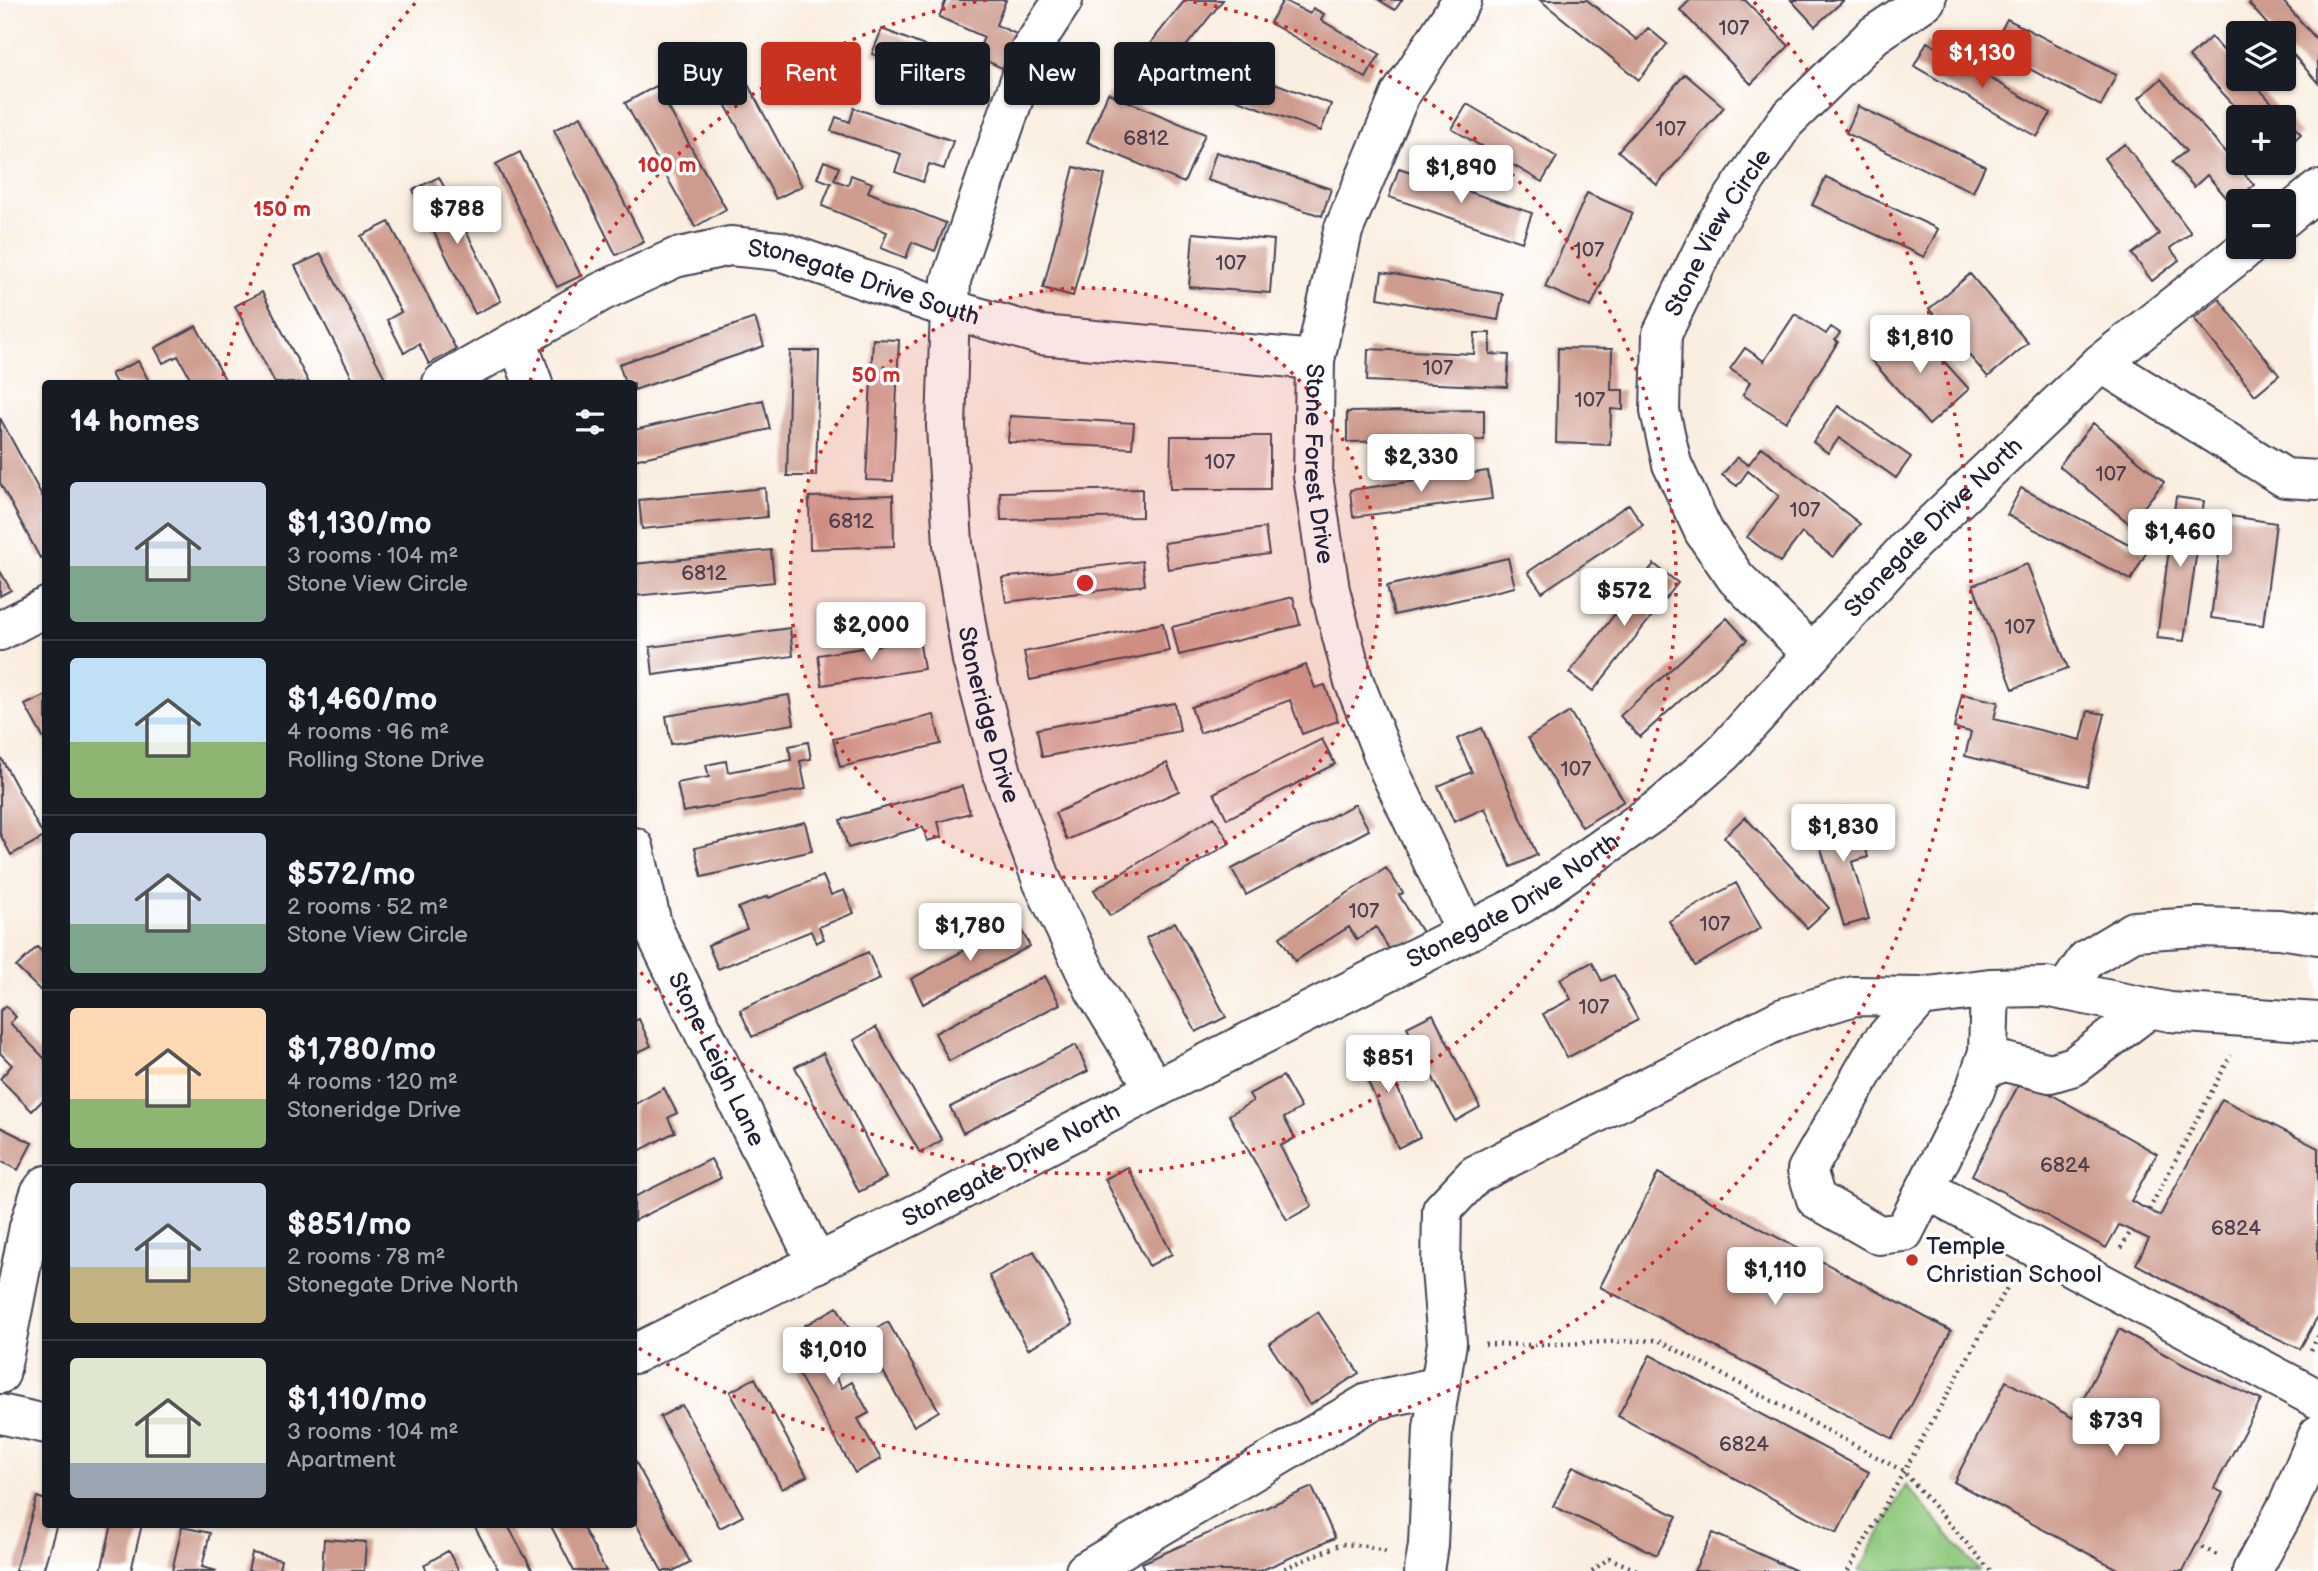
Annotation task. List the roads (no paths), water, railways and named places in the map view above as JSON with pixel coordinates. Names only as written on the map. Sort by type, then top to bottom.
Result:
[{"type":"street","name":"Stoneridge Drive","points":[[1063,0],[1030,51],[951,281],[946,426],[953,544],[972,660],[1002,773],[1042,883],[1094,989],[1155,1089]]},
{"type":"street","name":"Stone Forest Drive","points":[[1462,0],[1400,95],[1343,231],[1315,360],[1313,476],[1333,602],[1353,678],[1389,770],[1466,932]]},
{"type":"street","name":"Stone View Circle","points":[[1812,654],[1736,578],[1704,532],[1672,464],[1660,411],[1662,334],[1714,225],[1785,122],[1874,36],[1926,0]]},
{"type":"street","points":[[2296,208],[2318,190]]},
{"type":"street","name":"Stonegate Drive South","points":[[447,380],[601,292],[675,258],[730,246],[780,251],[950,309],[1040,335],[1315,360]]},
{"type":"street","name":"Stonegate Drive North","points":[[637,1353],[918,1213],[1155,1089],[1521,904],[1664,805],[1723,753],[1912,544],[2101,363],[2233,259]]},
{"type":"street","points":[[517,341],[532,380]]},
{"type":"street","points":[[2101,363],[2285,478],[2318,480]]},
{"type":"street","points":[[0,631],[42,609]]},
{"type":"street","name":"Stone Leigh Lane","points":[[637,860],[653,928],[817,1264]]},
{"type":"street","points":[[2065,991],[2087,959],[2134,931],[2210,927],[2279,929],[2318,935]]},
{"type":"street","points":[[1424,1567],[1432,1494],[1433,1428],[1447,1343],[1441,1269],[1442,1210],[1475,1175],[1783,1018],[1854,996],[1921,997],[1990,989],[2046,987],[2170,1012],[2318,1022]]},
{"type":"street","points":[[1921,997],[1879,1045],[1807,1170],[1816,1199],[1879,1235],[1904,1232],[1975,1090],[1988,1052],[1990,989]]},
{"type":"street","points":[[1983,1069],[2005,1062],[2050,1073],[2074,1066],[2150,1008]]},
{"type":"street","points":[[1926,1189],[2318,1399]]},
{"type":"street","points":[[0,1374],[29,1227],[42,1190]]},
{"type":"street","points":[[1085,1571],[1371,1401],[1440,1386]]},
{"type":"street","points":[[0,1414],[42,1422]]},
{"type":"street","points":[[2252,1571],[2289,1503],[2318,1435]]},
{"type":"place","name":"Temple Christian School","points":[[1912,1260]]}]
